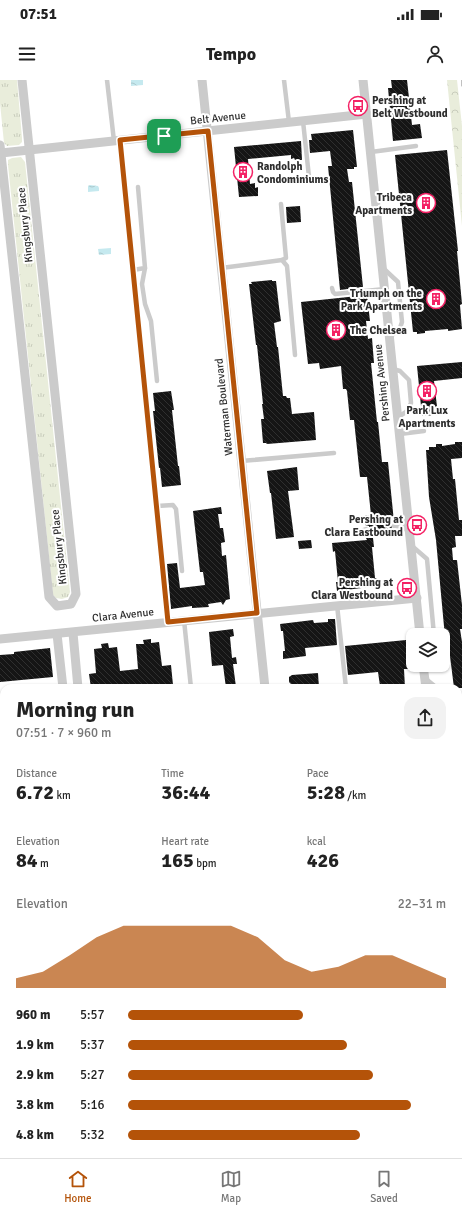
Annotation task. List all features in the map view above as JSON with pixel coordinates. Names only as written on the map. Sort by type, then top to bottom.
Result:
[{"type":"street","name":"Kingsbury Place","points":[[0,149],[50,597],[57,606],[71,604],[76,594],[22,80]]},
{"type":"street","name":"Waterman Boulevard","points":[[202,80],[265,684]]},
{"type":"street","name":"Pershing Avenue","points":[[363,80],[419,628]]},
{"type":"street","name":"Belt Avenue","points":[[0,149],[29,150],[117,140],[207,127],[303,121],[367,114]]},
{"type":"street","name":"Clara Avenue","points":[[0,639],[416,598]]},
{"type":"street","points":[[73,633],[78,684]]},
{"type":"street","points":[[57,634],[63,684]]},
{"type":"street","points":[[424,672],[425,683]]},
{"type":"lane","points":[[107,80],[117,140],[133,270],[168,622]]},
{"type":"lane","points":[[284,80],[289,122]]},
{"type":"lane","points":[[303,121],[309,177]]},
{"type":"lane","points":[[371,152],[416,146]]},
{"type":"lane","points":[[138,187],[145,268],[142,284],[145,304],[151,321],[157,381]]},
{"type":"lane","points":[[222,268],[282,260],[286,258],[281,204]]},
{"type":"lane","points":[[282,260],[287,266],[295,355]]},
{"type":"lane","points":[[133,270],[145,268]]},
{"type":"lane","points":[[382,268],[398,282],[402,322],[400,328],[390,337]]},
{"type":"lane","points":[[332,288],[335,294],[385,289]]},
{"type":"lane","points":[[393,369],[400,371],[409,380],[411,403],[406,412],[398,417]]},
{"type":"lane","points":[[400,434],[424,431]]},
{"type":"lane","points":[[242,461],[334,453]]},
{"type":"lane","points":[[157,506],[173,505],[176,509],[182,571]]},
{"type":"lane","points":[[394,526],[409,528]]},
{"type":"lane","points":[[366,529],[358,532],[365,534],[397,532],[409,528]]},
{"type":"lane","points":[[411,545],[426,559],[433,628]]},
{"type":"lane","points":[[337,606],[346,684]]},
{"type":"lane","points":[[184,620],[191,684]]},
{"type":"green space","points":[[0,80],[17,80],[22,138],[22,142],[19,145],[7,146],[4,143],[0,103]]},
{"type":"green space","points":[[447,80],[457,80],[462,126],[462,226]]},
{"type":"green space","points":[[21,157],[25,162],[70,592],[68,597],[62,599],[56,598],[53,595],[8,165],[8,160]]},
{"type":"water","points":[[131,80],[143,80],[143,85],[131,86]]},
{"type":"water","points":[[88,186],[98,186],[99,191],[88,192]]},
{"type":"water","points":[[111,248],[111,254],[99,255],[98,249]]},
{"type":"building","points":[[391,80],[407,80],[412,125],[420,124],[422,138],[393,141],[388,88],[392,88]]},
{"type":"building","points":[[353,130],[357,167],[354,167],[354,169],[347,169],[349,182],[352,182],[363,287],[340,290],[328,166],[332,166],[330,151],[310,153],[309,140],[312,140],[311,134]]},
{"type":"building","name":"Randolph Condominiums","points":[[301,141],[302,160],[295,160],[294,158],[291,159],[291,155],[248,159],[250,184],[255,183],[255,188],[258,187],[258,196],[239,197],[234,147]]},
{"type":"building","points":[[447,150],[458,251],[462,304],[460,305],[462,329],[448,331],[448,329],[425,331],[425,333],[417,334],[417,332],[413,332],[395,155]]},
{"type":"building","points":[[300,206],[301,222],[287,223],[286,207]]},
{"type":"building","points":[[276,281],[281,321],[274,323],[283,396],[290,398],[292,414],[314,412],[316,440],[267,444],[263,443],[261,419],[264,419],[263,404],[249,284],[252,284],[251,282]]},
{"type":"building","points":[[367,295],[370,321],[366,321],[368,339],[372,338],[374,363],[371,363],[377,422],[382,462],[388,462],[394,522],[391,524],[392,529],[377,531],[369,530],[369,526],[365,525],[365,515],[371,515],[367,477],[360,477],[354,420],[350,420],[347,391],[346,389],[343,389],[341,366],[320,369],[319,363],[308,364],[301,302]]},
{"type":"building","name":"Park Lux Apartments","points":[[462,362],[462,378],[434,381],[438,415],[422,416],[417,366]]},
{"type":"building","points":[[171,391],[181,485],[162,487],[153,411],[155,411],[153,393]]},
{"type":"building","points":[[455,442],[462,442],[462,458],[451,459],[453,479],[455,479],[459,520],[462,520],[462,536],[455,536],[456,547],[452,548],[453,560],[457,560],[462,605],[462,629],[460,629],[462,642],[462,684],[454,684],[450,656],[450,628],[444,628],[436,540],[429,497],[426,450],[429,450],[429,447],[436,447],[436,444],[442,444],[442,446],[455,444]]},
{"type":"building","points":[[297,467],[299,490],[288,491],[294,537],[276,539],[267,471]]},
{"type":"building","points":[[221,507],[222,514],[218,514],[220,528],[223,528],[225,542],[221,543],[222,556],[226,555],[230,599],[226,600],[223,605],[221,602],[208,604],[209,607],[192,608],[192,606],[171,609],[167,564],[177,563],[180,588],[205,585],[203,572],[200,572],[193,511]]},
{"type":"building","points":[[366,538],[373,538],[374,547],[372,547],[375,578],[377,578],[378,586],[337,591],[336,582],[338,582],[335,551],[333,552],[332,543],[367,540]]},
{"type":"building","points":[[311,540],[312,548],[299,549],[298,541]]},
{"type":"building","points":[[328,619],[335,619],[337,645],[305,648],[306,656],[283,659],[283,651],[285,651],[283,631],[281,631],[280,624],[313,620],[314,623],[328,622]]},
{"type":"building","points":[[233,629],[234,636],[230,637],[232,658],[236,657],[237,664],[233,664],[236,684],[225,684],[223,665],[212,666],[209,632]]},
{"type":"building","points":[[151,639],[151,643],[159,642],[162,666],[171,665],[173,684],[90,684],[89,674],[96,673],[94,649],[102,648],[101,644],[108,643],[109,648],[117,647],[120,671],[138,669],[136,644],[144,644],[143,640]]},
{"type":"building","points":[[406,640],[406,669],[404,669],[405,684],[380,684],[378,672],[348,675],[345,646]]},
{"type":"building","points":[[50,648],[53,677],[0,682],[0,655]]},
{"type":"building","points":[[318,673],[319,684],[291,684],[289,682],[289,677],[292,675]]},
{"type":"tram line","points":[[462,80],[462,86]]},
{"type":"place","name":"Pershing at Belt Westbound","points":[[358,106]]},
{"type":"place","name":"Randolph Condominiums","points":[[243,172]]},
{"type":"place","name":"Tribeca Apartments","points":[[426,203]]},
{"type":"place","name":"Triumph on the Park Apartments","points":[[436,299]]},
{"type":"place","name":"The Chelsea","points":[[336,330]]},
{"type":"place","name":"Park Lux Apartments","points":[[427,391]]},
{"type":"place","name":"Pershing at Clara Eastbound","points":[[417,525]]},
{"type":"place","name":"Pershing at Clara Westbound","points":[[407,588]]},
{"type":"route","points":[[208,131],[257,613],[168,622],[120,140],[164,136],[208,131]]}]
